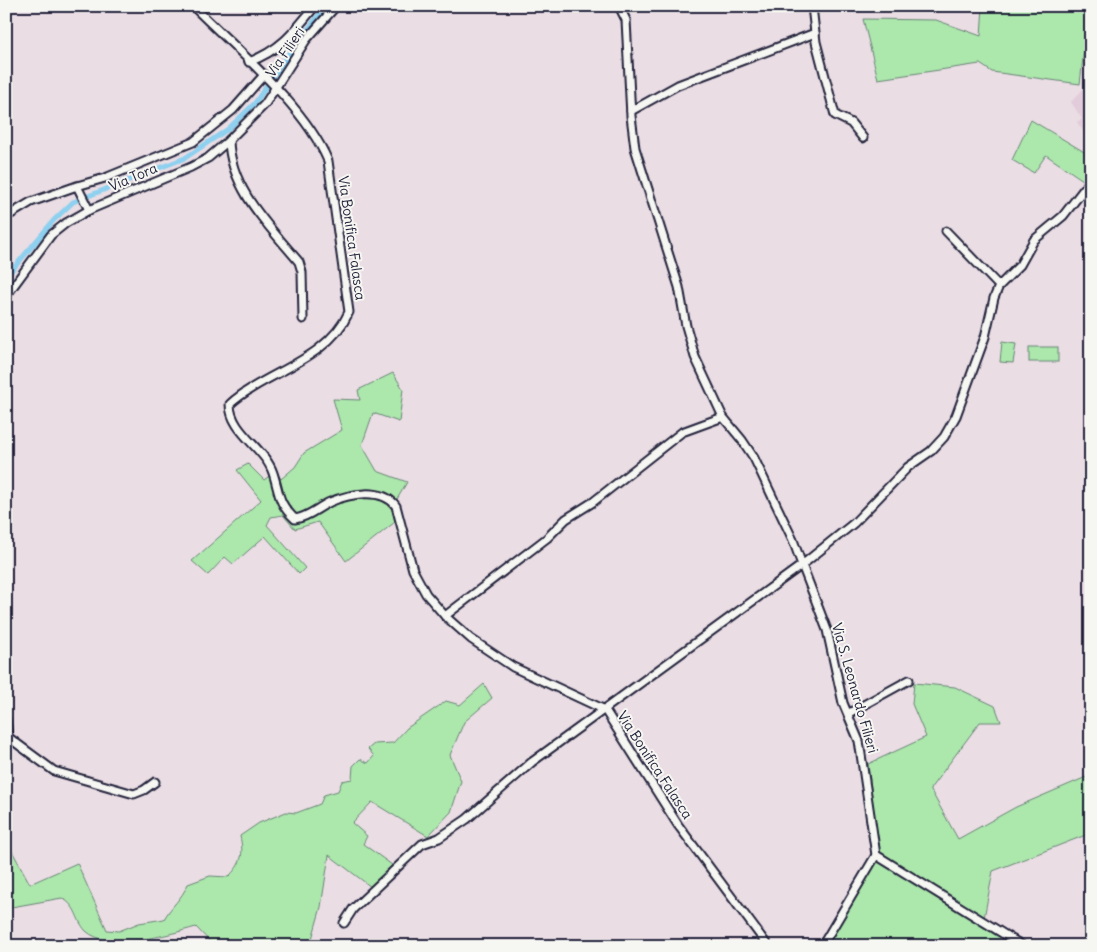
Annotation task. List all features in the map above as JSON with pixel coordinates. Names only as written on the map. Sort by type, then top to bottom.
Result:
[{"type":"street","points":[[192,6],[274,87]]},
{"type":"street","points":[[249,62],[266,56],[283,44],[315,6]]},
{"type":"street","name":"Via Filieri","points":[[274,87],[306,40],[336,6]]},
{"type":"street","name":"Via S. Leonardo Filieri","points":[[619,6],[626,20],[635,148],[679,287],[694,357],[723,417],[754,458],[793,540],[827,630],[843,703],[860,741],[876,855]]},
{"type":"street","points":[[812,6],[820,60],[835,115],[851,123],[864,138]]},
{"type":"street","points":[[631,111],[678,86],[816,33]]},
{"type":"street","points":[[6,217],[31,202],[99,181],[148,162],[200,138],[233,110],[264,77]]},
{"type":"street","name":"Via Tora","points":[[6,296],[51,235],[88,209],[192,167],[208,158],[250,122],[274,87]]},
{"type":"street","name":"Via Bonifica Falasca","points":[[274,87],[322,146],[328,161],[349,312],[345,322],[324,344],[298,364],[260,382],[230,404],[233,418],[273,472],[276,490],[286,511],[294,519],[304,518],[329,503],[349,496],[380,495],[391,500],[396,506],[413,570],[426,594],[445,616],[471,639],[512,667],[605,710],[678,825],[768,946]]},
{"type":"street","points":[[229,140],[231,161],[248,198],[299,262],[303,319]]},
{"type":"street","points":[[344,923],[353,909],[416,850],[439,838],[467,819],[532,762],[802,565],[854,523],[908,467],[938,444],[956,416],[985,337],[994,298],[999,286],[1020,265],[1034,240],[1063,216],[1091,180]]},
{"type":"street","points":[[79,187],[88,209]]},
{"type":"street","points":[[946,231],[999,286]]},
{"type":"street","points":[[445,616],[548,538],[566,519],[593,502],[682,432],[723,417]]},
{"type":"street","points":[[849,713],[909,680]]},
{"type":"street","points":[[6,719],[8,737],[54,771],[134,794],[155,782]]},
{"type":"street","points":[[822,946],[876,855],[1023,946]]},
{"type":"shaded area","points":[[1091,10],[1091,143],[1077,122],[1082,119],[1071,102],[1089,83],[1084,67]]},
{"type":"green space","points":[[983,6],[1089,6],[1080,84],[992,72],[980,64],[878,79],[863,19],[936,20],[981,36]]},
{"type":"green space","points":[[1031,120],[1091,156],[1091,174],[1083,180],[1046,155],[1034,173],[1012,160]]},
{"type":"green space","points":[[1002,342],[1016,344],[1013,363],[1000,362]]},
{"type":"green space","points":[[1029,347],[1058,347],[1058,362],[1029,362]]},
{"type":"green space","points":[[393,373],[403,389],[399,422],[373,413],[362,445],[377,471],[407,482],[396,501],[391,505],[395,522],[346,561],[318,522],[295,529],[283,515],[271,517],[267,525],[305,568],[299,574],[265,536],[233,564],[225,557],[208,575],[192,561],[261,500],[237,470],[248,464],[264,480],[276,471],[281,479],[295,467],[304,453],[342,430],[333,399],[360,400],[358,390]]},
{"type":"green space","points":[[914,683],[955,687],[995,706],[1001,722],[980,722],[930,789],[958,839],[1016,807],[1091,775],[1091,833],[993,871],[984,918],[879,854],[868,764],[926,737],[912,704]]},
{"type":"green space","points":[[484,684],[492,698],[464,722],[450,755],[461,781],[451,812],[428,836],[372,802],[352,823],[367,836],[363,844],[392,865],[371,887],[329,855],[321,907],[310,946],[214,946],[196,927],[139,940],[109,940],[96,937],[86,931],[74,909],[62,898],[6,908],[6,840],[30,884],[77,863],[107,930],[119,931],[139,923],[164,919],[188,884],[210,876],[228,877],[233,872],[239,863],[242,853],[240,836],[259,823],[286,812],[296,813],[320,804],[324,795],[338,791],[342,781],[352,779],[353,766],[360,759],[368,763],[374,756],[368,749],[374,744],[393,743],[407,728],[446,701],[460,705]]},
{"type":"green space","points":[[876,860],[882,860],[1017,946],[824,946]]},
{"type":"waterway","points":[[6,277],[54,220],[73,202],[185,158],[228,129],[255,103],[281,64],[326,6]]}]
